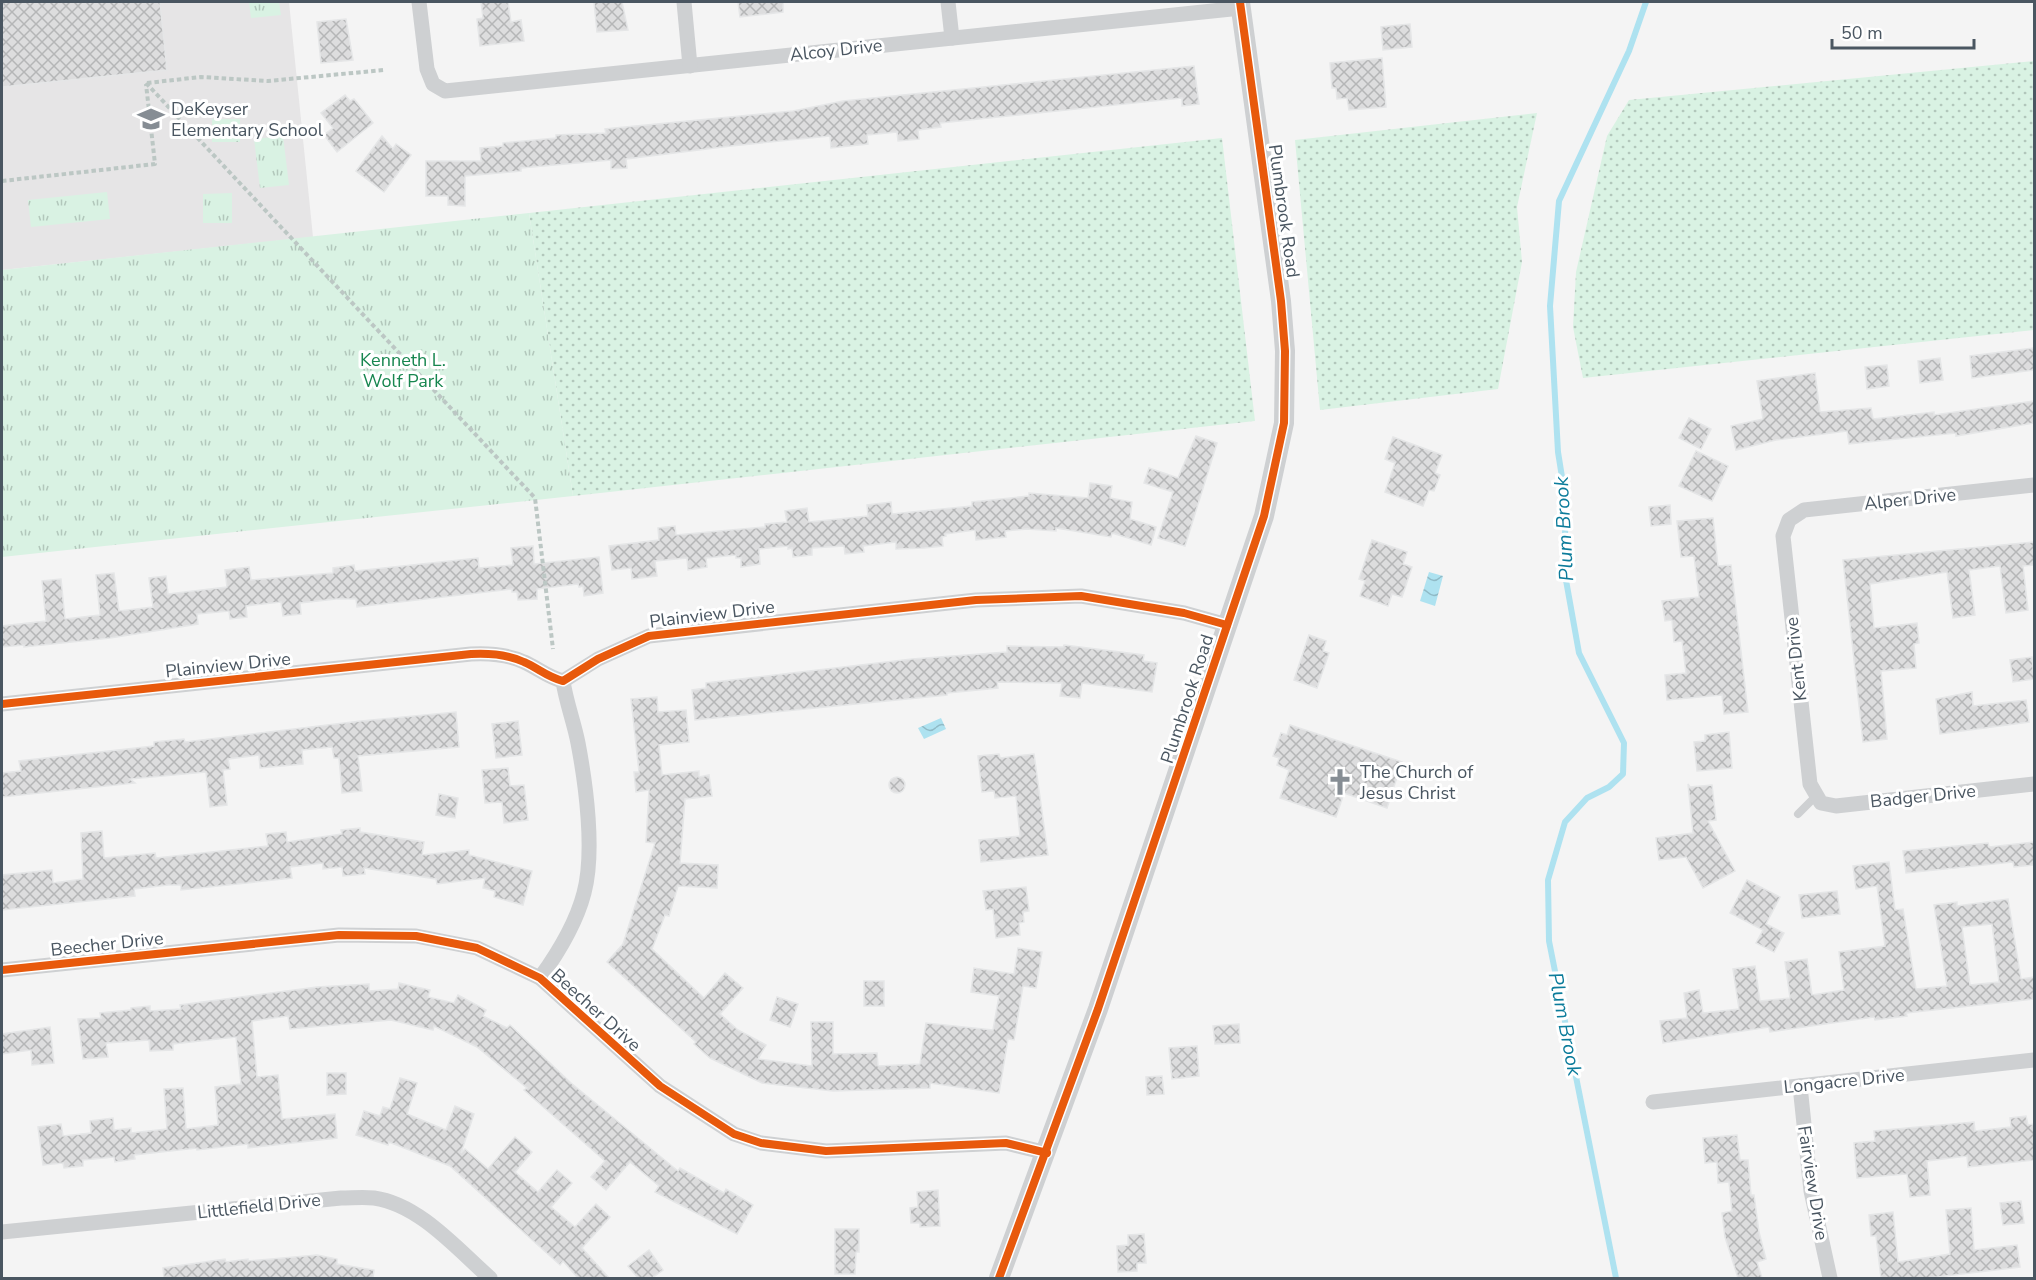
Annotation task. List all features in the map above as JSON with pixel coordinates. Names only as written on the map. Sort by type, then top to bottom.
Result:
[{"type":"street","name":"Alcoy Drive","points":[[419,2],[424,56],[434,84],[445,91],[952,38],[1240,5]]},
{"type":"street","points":[[684,2],[690,66]]},
{"type":"street","points":[[948,2],[952,38]]},
{"type":"street","name":"Plumbrook Road","points":[[999,1278],[1047,1153],[1098,1009],[1264,516],[1276,467],[1284,423],[1285,388],[1281,301],[1240,5]]},
{"type":"street","name":"Alper Drive","points":[[1788,520],[1804,510],[2034,485]]},
{"type":"street","name":"Kent Drive","points":[[1788,520],[1783,536],[1810,784],[1815,797]]},
{"type":"street","name":"Plainview Drive","points":[[2,704],[471,654],[506,656],[523,661],[550,678],[563,681],[598,659],[649,636],[722,626],[976,600],[1043,596],[1103,598],[1184,613],[1227,625]]},
{"type":"street","points":[[540,978],[573,922],[584,893],[587,873],[588,831],[581,758],[563,681]]},
{"type":"street","name":"Badger Drive","points":[[1815,797],[1821,803],[1836,806],[2034,784]]},
{"type":"street","name":"Beecher Drive","points":[[2,970],[339,935],[416,936],[477,948],[540,978],[660,1086],[734,1134],[761,1143],[826,1151],[1006,1143],[1047,1153]]},
{"type":"street","name":"Longacre Drive","points":[[1653,1102],[2034,1060]]},
{"type":"street","name":"Fairview Drive","points":[[1800,1086],[1811,1191],[1830,1278]]},
{"type":"street","name":"Littlefield Drive","points":[[2,1232],[341,1198],[374,1198],[407,1210],[441,1235],[490,1278]]},
{"type":"lane","points":[[1798,814],[1815,797]]},
{"type":"path","points":[[146,83],[201,77],[268,81],[384,70]]},
{"type":"path","points":[[2,181],[155,164],[146,83]]},
{"type":"path","points":[[146,83],[535,498],[553,649]]},
{"type":"shaded area","name":"DeKeyser Elementary School","points":[[2,2],[289,2],[313,237],[2,270]]},
{"type":"green space","points":[[249,2],[279,2],[281,15],[251,18]]},
{"type":"green space","points":[[2034,61],[2034,330],[1583,378],[1573,327],[1576,272],[1607,136],[1629,100]]},
{"type":"green space","points":[[1537,113],[1517,207],[1522,262],[1498,389],[1320,410],[1295,140]]},
{"type":"green space","points":[[212,119],[240,119],[240,142],[212,142]]},
{"type":"green space","points":[[283,136],[289,185],[260,188],[254,139]]},
{"type":"green space","points":[[1222,138],[1255,421],[573,496],[529,213]]},
{"type":"green space","points":[[107,192],[110,219],[31,227],[28,200]]},
{"type":"green space","points":[[232,193],[232,223],[203,223],[203,194]]},
{"type":"green space","name":"Kenneth L. Wolf Park","points":[[529,213],[573,496],[2,557],[2,270]]},
{"type":"water","points":[[1429,572],[1443,576],[1435,606],[1420,601]]},
{"type":"water","points":[[941,718],[946,729],[924,739],[918,728]]},
{"type":"building","points":[[2,2],[160,2],[167,70],[2,87]]},
{"type":"building","points":[[481,2],[508,2],[511,22],[521,20],[524,41],[480,46],[477,19],[483,18]]},
{"type":"building","points":[[594,2],[622,2],[628,30],[597,32]]},
{"type":"building","points":[[738,2],[783,2],[783,12],[740,17]]},
{"type":"building","points":[[346,19],[353,60],[321,63],[317,22]]},
{"type":"building","points":[[1410,24],[1412,47],[1383,50],[1381,27]]},
{"type":"building","points":[[1382,58],[1386,107],[1349,110],[1347,98],[1337,99],[1336,88],[1332,88],[1330,63]]},
{"type":"building","points":[[1194,66],[1199,104],[1182,106],[1182,98],[940,123],[941,127],[918,130],[919,139],[898,141],[897,132],[867,135],[868,144],[831,148],[830,136],[731,146],[626,159],[627,168],[611,169],[611,160],[521,168],[521,171],[465,176],[465,206],[448,205],[448,196],[426,196],[426,161],[481,161],[480,148],[503,146],[503,143],[556,138],[556,135],[606,133],[605,129],[793,111],[843,101]]},
{"type":"building","points":[[345,95],[350,101],[354,99],[373,123],[337,152],[324,135],[333,128],[321,113]]},
{"type":"building","points":[[382,136],[393,149],[396,144],[411,155],[384,192],[356,171]]},
{"type":"building","points":[[2034,348],[2034,370],[1972,378],[1970,356]]},
{"type":"building","points":[[1940,358],[1943,380],[1920,383],[1918,361]]},
{"type":"building","points":[[1887,365],[1889,386],[1867,389],[1865,367]]},
{"type":"building","points":[[1815,373],[1820,412],[1871,408],[1873,419],[1934,412],[1934,415],[2034,401],[2034,423],[1956,436],[1956,433],[1849,444],[1847,431],[1776,440],[1736,450],[1731,426],[1763,419],[1757,381]]},
{"type":"building","points":[[1689,418],[1711,429],[1701,449],[1679,438]]},
{"type":"building","points":[[1196,436],[1217,443],[1185,546],[1158,538],[1173,492],[1144,483],[1149,468],[1178,478]]},
{"type":"building","points":[[1393,437],[1442,455],[1435,473],[1440,475],[1434,491],[1429,490],[1423,506],[1385,492],[1395,463],[1385,459]]},
{"type":"building","points":[[1696,451],[1728,466],[1712,501],[1679,486]]},
{"type":"building","points":[[1090,483],[1112,486],[1110,498],[1132,502],[1130,519],[1156,527],[1151,545],[1112,533],[1111,537],[1056,528],[1056,531],[1027,529],[1005,531],[1006,537],[976,540],[975,530],[945,534],[946,536],[942,537],[943,546],[896,549],[896,542],[863,546],[864,552],[845,554],[844,546],[812,548],[812,555],[793,557],[792,548],[788,549],[788,546],[759,549],[760,564],[741,567],[741,558],[736,558],[736,555],[706,558],[707,567],[688,570],[687,558],[655,561],[657,576],[632,579],[631,568],[612,570],[609,546],[659,540],[658,528],[675,526],[676,535],[765,527],[765,524],[787,522],[785,511],[807,508],[809,522],[868,516],[867,505],[891,502],[892,514],[972,506],[972,502],[1029,496],[1029,493],[1088,498]]},
{"type":"building","points":[[1670,505],[1671,524],[1651,526],[1649,507]]},
{"type":"building","points":[[1713,518],[1718,566],[1731,565],[1748,712],[1724,714],[1722,695],[1667,700],[1665,675],[1686,673],[1682,641],[1674,642],[1672,620],[1665,621],[1662,601],[1699,597],[1694,556],[1681,557],[1677,521]]},
{"type":"building","points":[[1372,540],[1407,552],[1403,564],[1412,567],[1402,597],[1392,594],[1388,606],[1360,596],[1365,581],[1359,579]]},
{"type":"building","points":[[2034,542],[2034,565],[2023,566],[2028,610],[2006,613],[2000,566],[1969,570],[1975,615],[1953,618],[1947,572],[1870,584],[1874,628],[1917,623],[1919,643],[1914,644],[1916,668],[1881,671],[1887,739],[1863,742],[1843,560]]},
{"type":"building","points":[[533,546],[534,564],[599,557],[603,593],[584,596],[583,586],[579,587],[578,584],[537,589],[537,599],[518,600],[517,592],[512,592],[512,589],[357,607],[356,599],[336,599],[300,603],[301,614],[283,616],[281,602],[246,606],[247,617],[230,619],[229,611],[197,614],[198,624],[110,638],[24,647],[24,645],[2,647],[2,626],[46,621],[42,581],[61,579],[65,619],[100,615],[96,575],[114,573],[119,611],[153,607],[149,578],[166,576],[168,594],[227,587],[225,570],[249,567],[251,580],[333,573],[333,568],[354,565],[355,571],[478,558],[479,568],[513,565],[511,548]]},
{"type":"building","points":[[1309,635],[1326,641],[1323,651],[1329,653],[1317,688],[1294,680]]},
{"type":"building","points":[[1064,645],[1144,655],[1143,661],[1157,663],[1152,692],[1082,683],[1080,698],[1060,696],[1062,683],[997,682],[998,688],[947,693],[947,695],[695,720],[692,690],[706,688],[706,683],[912,659],[1007,652],[1007,646],[1063,647]]},
{"type":"building","points":[[2032,657],[2034,679],[2013,682],[2010,660]]},
{"type":"building","points":[[1972,692],[1973,706],[2026,700],[2029,722],[1940,734],[1936,699]]},
{"type":"building","points":[[657,697],[658,712],[686,710],[689,742],[659,745],[662,775],[699,771],[699,777],[709,775],[712,796],[685,799],[680,863],[718,865],[717,888],[678,886],[669,916],[665,915],[652,949],[704,998],[725,973],[743,988],[720,1014],[738,1030],[766,1045],[758,1059],[812,1066],[811,1022],[833,1022],[833,1054],[877,1053],[878,1066],[920,1064],[926,1023],[993,1030],[999,996],[971,992],[974,968],[1014,974],[1018,948],[1042,952],[1036,988],[1023,986],[1014,1040],[1008,1039],[999,1093],[930,1083],[930,1088],[833,1091],[762,1083],[710,1058],[694,1044],[696,1042],[607,962],[623,944],[655,843],[646,842],[649,790],[636,792],[634,772],[639,772],[631,699]]},
{"type":"building","points":[[456,712],[459,747],[358,756],[362,791],[342,793],[339,758],[334,758],[332,747],[302,750],[303,764],[260,768],[259,755],[228,759],[230,769],[223,770],[227,805],[210,807],[206,772],[130,779],[135,783],[2,797],[2,773],[21,771],[19,761],[154,746],[154,742],[184,739],[185,742]]},
{"type":"building","points":[[518,721],[522,755],[496,758],[492,724]]},
{"type":"building","name":"The Church of Jesus Christ","points":[[1290,725],[1402,762],[1387,808],[1344,793],[1336,817],[1280,798],[1289,770],[1277,765],[1279,758],[1273,756],[1281,733],[1287,735]]},
{"type":"building","points":[[1729,732],[1732,768],[1697,771],[1694,742],[1705,741],[1705,735]]},
{"type":"building","points":[[999,754],[1000,758],[1034,754],[1048,855],[981,862],[979,840],[1020,836],[1016,796],[995,798],[994,791],[982,792],[978,756]]},
{"type":"building","points":[[508,768],[510,786],[524,785],[528,820],[504,823],[502,802],[485,803],[482,770]]},
{"type":"building","points":[[897,777],[905,785],[897,793],[889,785]]},
{"type":"building","points":[[1688,784],[1690,787],[1712,785],[1716,820],[1708,821],[1735,871],[1703,888],[1686,857],[1659,860],[1656,838],[1693,833]]},
{"type":"building","points":[[439,794],[458,798],[455,818],[436,815]]},
{"type":"building","points":[[360,828],[360,832],[424,842],[422,855],[469,850],[469,855],[532,871],[523,905],[494,897],[495,891],[483,888],[485,878],[437,884],[436,879],[364,868],[365,874],[343,876],[342,867],[323,869],[323,863],[290,867],[292,878],[181,890],[181,885],[168,885],[134,889],[135,896],[2,910],[2,875],[52,870],[53,883],[83,879],[81,833],[102,831],[104,858],[155,853],[156,858],[268,846],[266,834],[286,832],[287,842],[342,834],[341,830]]},
{"type":"building","points":[[2034,842],[2034,865],[2014,867],[2013,862],[1906,873],[1903,851],[1988,843],[1989,847]]},
{"type":"building","points":[[1889,862],[1895,910],[1903,909],[1916,989],[1947,986],[1934,905],[1957,902],[1957,906],[2008,899],[2021,979],[2034,977],[2034,999],[1906,1013],[1907,1016],[1875,1020],[1874,1017],[1770,1032],[1769,1027],[1663,1043],[1660,1021],[1687,1018],[1684,993],[1699,990],[1703,1013],[1739,1009],[1733,969],[1755,966],[1760,1001],[1790,998],[1785,962],[1807,959],[1812,995],[1844,990],[1839,952],[1885,946],[1877,886],[1856,889],[1853,866]],"holes":[[[1992,924],[1999,982],[1970,985],[1962,927]]]},
{"type":"building","points":[[1747,880],[1780,897],[1766,924],[1784,933],[1774,952],[1756,943],[1763,930],[1730,913]]},
{"type":"building","points":[[1026,887],[1029,911],[1023,912],[1024,922],[1019,923],[1020,935],[996,938],[993,909],[986,910],[983,891]]},
{"type":"building","points":[[1837,891],[1840,914],[1802,918],[1799,895]]},
{"type":"building","points":[[864,981],[884,981],[884,1006],[864,1006]]},
{"type":"building","points":[[399,983],[430,990],[428,997],[454,1003],[458,995],[486,1010],[483,1016],[507,1028],[510,1025],[571,1083],[678,1171],[680,1168],[724,1193],[726,1189],[753,1205],[737,1234],[655,1192],[659,1186],[630,1162],[606,1190],[591,1177],[605,1161],[524,1090],[527,1088],[477,1047],[434,1026],[433,1030],[391,1020],[290,1029],[288,1016],[252,1021],[257,1077],[278,1075],[282,1119],[335,1114],[337,1138],[248,1148],[248,1144],[197,1150],[197,1148],[134,1155],[135,1159],[115,1162],[114,1157],[83,1160],[83,1166],[64,1168],[63,1163],[43,1165],[38,1127],[61,1124],[63,1136],[91,1133],[90,1121],[113,1118],[114,1130],[131,1128],[131,1133],[167,1129],[164,1089],[183,1088],[186,1129],[218,1125],[215,1087],[241,1084],[236,1037],[173,1044],[173,1050],[150,1051],[149,1040],[106,1043],[108,1057],[83,1059],[78,1019],[101,1018],[100,1013],[131,1010],[131,1008],[150,1006],[150,1011],[181,1009],[180,1005],[317,987],[369,984],[369,991],[398,989]]},
{"type":"building","points":[[777,997],[798,1004],[790,1027],[770,1020]]},
{"type":"building","points":[[1239,1024],[1240,1043],[1215,1044],[1213,1026]]},
{"type":"building","points":[[50,1027],[54,1063],[32,1065],[31,1050],[2,1054],[2,1034]]},
{"type":"building","points":[[1197,1046],[1199,1076],[1172,1079],[1169,1048]]},
{"type":"building","points":[[327,1073],[346,1073],[346,1094],[327,1095]]},
{"type":"building","points":[[1162,1076],[1164,1094],[1147,1095],[1146,1077]]},
{"type":"building","points":[[400,1078],[417,1083],[407,1114],[446,1130],[455,1106],[474,1114],[461,1153],[465,1149],[488,1169],[515,1137],[532,1152],[515,1172],[538,1192],[557,1170],[572,1183],[551,1207],[575,1227],[596,1204],[610,1217],[582,1248],[609,1278],[578,1278],[563,1261],[560,1265],[450,1166],[389,1142],[388,1145],[356,1135],[364,1111],[380,1116],[383,1107],[390,1109]]},
{"type":"building","points":[[2026,1116],[2028,1125],[2034,1124],[2034,1160],[1968,1167],[1967,1156],[1927,1161],[1930,1195],[1910,1197],[1907,1174],[1857,1178],[1854,1143],[1875,1141],[1874,1131],[1974,1122],[1975,1131],[2011,1127],[2010,1118]]},
{"type":"building","points":[[1737,1135],[1740,1160],[1748,1160],[1751,1195],[1754,1195],[1759,1232],[1766,1259],[1757,1262],[1762,1278],[1738,1278],[1725,1237],[1722,1213],[1732,1211],[1729,1182],[1718,1183],[1717,1162],[1705,1163],[1703,1138]]},
{"type":"building","points":[[938,1190],[940,1226],[920,1227],[920,1223],[911,1223],[910,1208],[918,1207],[917,1192]]},
{"type":"building","points":[[2021,1201],[2024,1223],[2003,1225],[2000,1203]]},
{"type":"building","points":[[1971,1208],[1974,1250],[2017,1245],[2020,1267],[1929,1278],[1881,1278],[1876,1236],[1871,1236],[1869,1215],[1893,1212],[1898,1262],[1950,1254],[1946,1210]]},
{"type":"building","points":[[835,1229],[859,1229],[859,1252],[856,1252],[855,1274],[835,1274]]},
{"type":"building","points":[[1144,1234],[1146,1263],[1137,1263],[1137,1271],[1118,1272],[1117,1246],[1128,1245],[1128,1235]]},
{"type":"building","points":[[649,1250],[663,1270],[652,1278],[638,1278],[628,1266]]},
{"type":"building","points":[[317,1255],[337,1259],[337,1264],[374,1270],[373,1278],[164,1278],[163,1268],[225,1259],[226,1262]]},
{"type":"waterway","name":"Plum Brook","points":[[1616,1278],[1549,941],[1548,880],[1565,822],[1587,798],[1609,787],[1623,774],[1624,743],[1579,653],[1564,569],[1566,502],[1558,452],[1550,306],[1559,201],[1629,51],[1646,2]]},
{"type":"cycle path","points":[[999,1278],[1098,1009],[1264,516],[1284,423],[1285,351],[1281,301],[1240,2]]},
{"type":"cycle path","points":[[2,704],[471,654],[511,657],[563,681],[598,659],[649,636],[976,600],[1081,596],[1184,613],[1227,625]]},
{"type":"cycle path","points":[[2,970],[339,935],[416,936],[477,948],[540,978],[660,1086],[734,1134],[761,1143],[826,1151],[1006,1143],[1047,1153]]},
{"type":"place","name":"DeKeyser Elementary School","points":[[151,119]]},
{"type":"place","name":"The Church of Jesus Christ","points":[[1340,782]]}]
